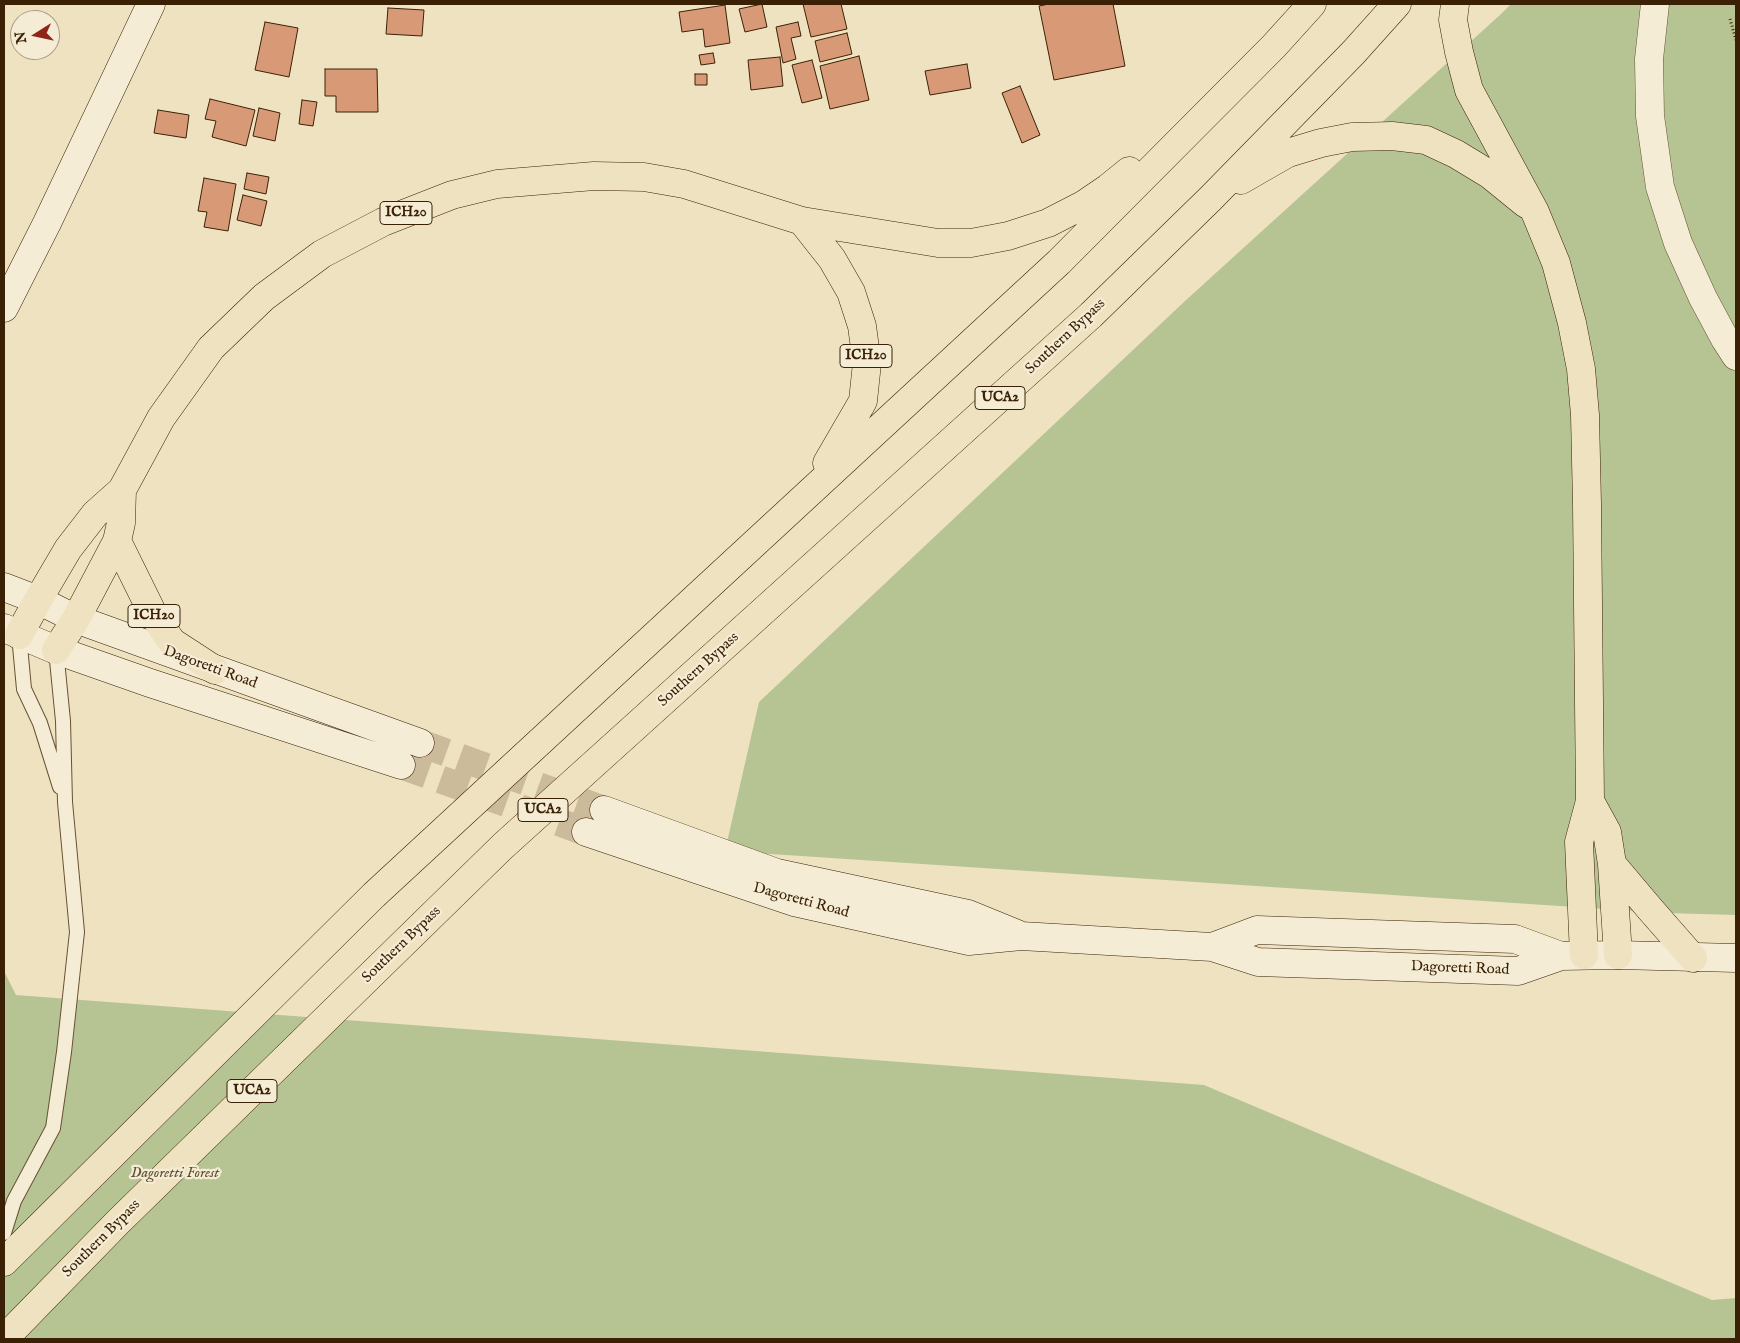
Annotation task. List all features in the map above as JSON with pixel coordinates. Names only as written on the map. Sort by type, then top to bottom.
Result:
[{"type":"highway","points":[[4,1262],[374,895],[1060,262],[1274,46],[1312,4]]},
{"type":"highway","name":"Southern Bypass","points":[[4,1339],[118,1222],[503,846],[1091,315],[1210,199],[1353,53],[1397,4]]},
{"type":"highway","points":[[1455,4],[1453,20],[1469,90],[1535,212],[1556,263],[1572,323],[1581,369],[1585,415],[1587,494],[1590,801],[1579,842],[1572,955]]},
{"type":"highway","points":[[802,222],[938,244],[971,243],[1008,236],[1048,223],[1083,205],[1108,188],[1274,46]]},
{"type":"highway","points":[[1210,199],[1288,153],[1321,142],[1352,137],[1392,136],[1426,140],[1456,154],[1489,174],[1535,212]]},
{"type":"highway","name":"ICH20","points":[[56,650],[76,619],[117,542],[121,523],[122,490],[161,418],[211,348],[264,297],[322,254],[383,222],[452,195],[497,184],[594,176],[644,177],[684,184],[802,222],[832,259],[851,292],[862,326],[867,363],[863,401],[848,430],[809,492]]},
{"type":"highway","points":[[12,632],[38,600],[68,549],[95,514],[122,490]]},
{"type":"highway","name":"ICH20","points":[[117,542],[150,609],[172,642],[215,670]]},
{"type":"highway","points":[[1590,801],[1607,832],[1612,864],[1618,955]]},
{"type":"highway","points":[[1612,864],[1694,958]]},
{"type":"main road","points":[[4,308],[47,223],[151,4]]},
{"type":"main road","points":[[1656,4],[1649,59],[1650,116],[1660,187],[1678,243],[1699,290],[1725,340],[1736,356]]},
{"type":"main road","name":"Dagoretti Road","points":[[4,588],[38,600],[76,619],[420,743]]},
{"type":"main road","name":"Dagoretti Road","points":[[12,632],[56,650],[150,683],[401,765]]},
{"type":"main road","name":"Dagoretti Road","points":[[604,810],[777,873],[968,914],[1021,936]]},
{"type":"main road","name":"Dagoretti Road","points":[[586,832],[794,902],[969,941],[1021,936],[1212,948],[1258,962],[1518,971],[1572,955],[1694,958]]},
{"type":"main road","points":[[1694,958],[1736,958]]},
{"type":"lane","points":[[12,632],[24,688],[40,723],[65,802]]},
{"type":"lane","points":[[4,1232],[14,1201],[53,1128],[64,1052],[77,932],[65,802],[63,721],[56,650]]},
{"type":"path","points":[[1730,19],[1736,40]]},
{"type":"green space","points":[[1511,4],[1736,4],[1736,915],[1666,913],[725,851],[759,702],[1185,301]]},
{"type":"green space","name":"Dagoretti Forest","points":[[4,971],[16,995],[1204,1085],[1712,1300],[1736,1298],[1736,1339],[4,1339]]},
{"type":"building","points":[[762,4],[767,27],[745,32],[739,9]]},
{"type":"building","points":[[803,4],[841,4],[847,29],[811,37]]},
{"type":"building","points":[[1049,4],[1113,4],[1125,66],[1054,80],[1039,6]]},
{"type":"building","points":[[725,5],[730,43],[705,47],[703,29],[682,32],[679,12]]},
{"type":"building","points":[[388,8],[424,10],[422,36],[386,34]]},
{"type":"building","points":[[265,22],[298,28],[289,77],[255,70]]},
{"type":"building","points":[[798,22],[801,36],[791,38],[796,59],[783,63],[776,27]]},
{"type":"building","points":[[847,33],[852,54],[820,62],[815,41]]},
{"type":"building","points":[[713,53],[715,63],[701,65],[699,55]]},
{"type":"building","points":[[859,56],[869,100],[830,109],[820,66]]},
{"type":"building","points":[[780,57],[783,86],[751,90],[748,60]]},
{"type":"building","points":[[812,60],[822,98],[802,103],[792,65]]},
{"type":"building","points":[[967,64],[971,88],[930,95],[925,71]]},
{"type":"building","points":[[325,69],[377,69],[378,112],[336,112],[336,96],[325,96]]},
{"type":"building","points":[[695,74],[707,74],[707,85],[695,85]]},
{"type":"building","points":[[1020,86],[1040,135],[1022,143],[1002,93]]},
{"type":"building","points":[[210,99],[255,110],[246,146],[212,137],[216,121],[205,119]]},
{"type":"building","points":[[302,100],[317,102],[313,126],[299,124]]},
{"type":"building","points":[[259,108],[280,113],[275,141],[253,136]]},
{"type":"building","points":[[158,110],[189,115],[186,138],[154,133]]},
{"type":"building","points":[[247,173],[269,177],[266,194],[244,189]]},
{"type":"building","points":[[204,178],[236,184],[228,231],[204,227],[207,212],[198,211]]},
{"type":"building","points":[[243,195],[267,201],[261,226],[237,220]]},
{"type":"tunnel","points":[[420,743],[604,810]]},
{"type":"tunnel","points":[[401,765],[586,832]]}]
